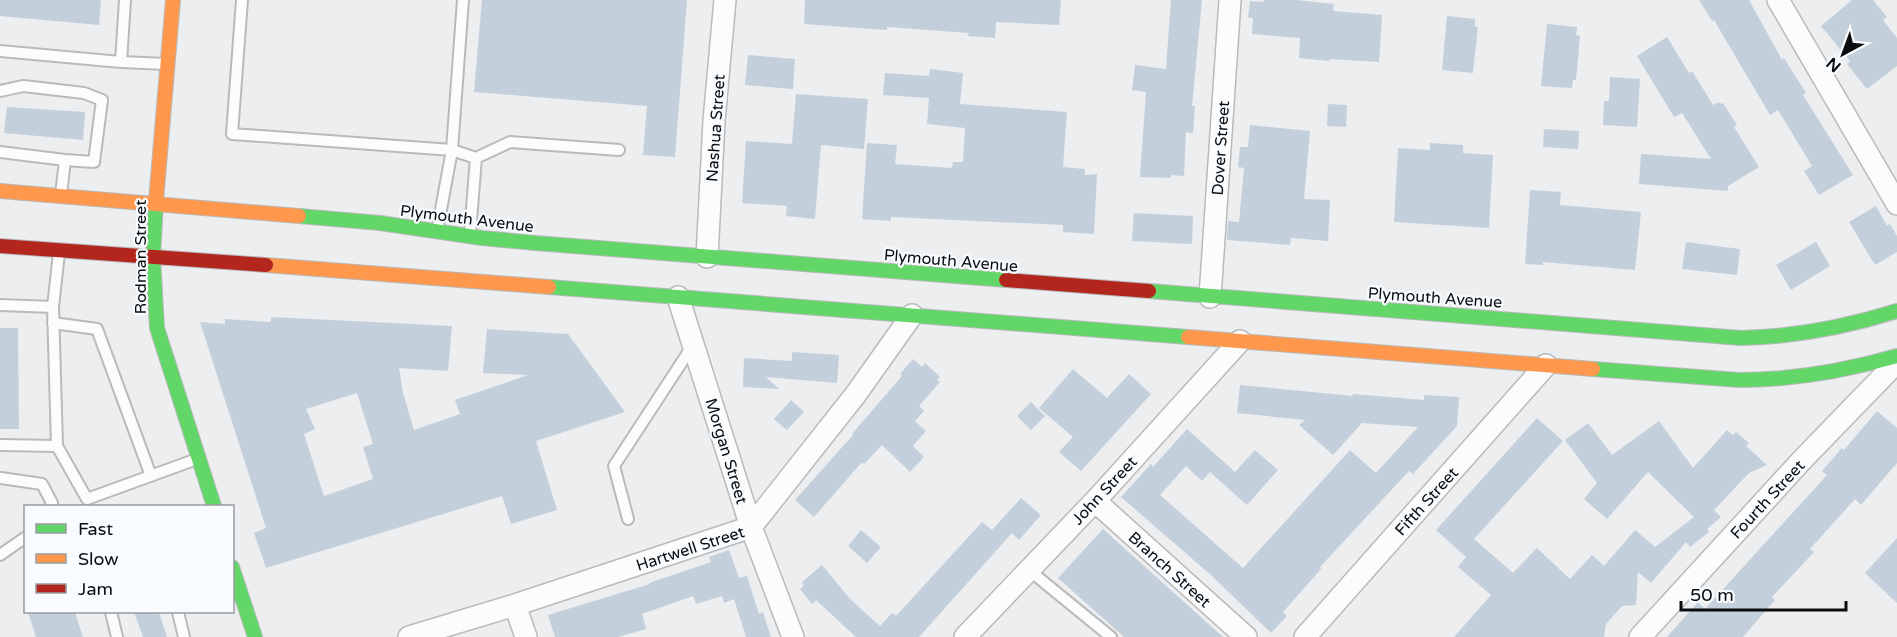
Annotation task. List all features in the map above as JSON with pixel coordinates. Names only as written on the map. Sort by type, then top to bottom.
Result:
[{"type":"main road","name":"Rodman Street","points":[[173,0],[153,257],[157,328],[213,505]]},
{"type":"main road","name":"Plymouth Avenue","points":[[0,191],[380,223],[545,244],[1741,338],[1814,332],[1862,322],[1897,311]]},
{"type":"main road","points":[[0,246],[1707,378],[1764,380],[1832,373],[1897,356]]},
{"type":"main road","points":[[234,573],[255,637]]},
{"type":"street","name":"Nashua Street","points":[[707,257],[714,121],[725,0]]},
{"type":"street","name":"Dover Street","points":[[1210,297],[1230,0]]},
{"type":"street","points":[[1778,0],[1897,204]]},
{"type":"street","name":"Morgan Street","points":[[678,297],[751,527],[794,637]]},
{"type":"street","name":"Hartwell Street","points":[[409,637],[515,605],[751,527],[856,394],[912,315]]},
{"type":"street","name":"John Street","points":[[965,637],[1095,501],[1240,341]]},
{"type":"street","name":"Fourth Street","points":[[1640,637],[1803,459],[1897,362]]},
{"type":"street","name":"Fifth Street","points":[[1305,637],[1546,365]]},
{"type":"street","name":"Branch Street","points":[[1095,501],[1246,637]]},
{"type":"street","points":[[515,605],[526,637]]},
{"type":"lane","points":[[122,62],[125,0]]},
{"type":"lane","points":[[242,0],[232,134],[452,150],[476,158],[510,142],[619,150]]},
{"type":"lane","points":[[437,231],[452,150],[464,0]]},
{"type":"lane","points":[[0,51],[167,64]]},
{"type":"lane","points":[[0,91],[23,86],[84,93],[102,100],[94,162],[0,152]]},
{"type":"lane","points":[[470,236],[476,158]]},
{"type":"lane","points":[[61,197],[65,160]]},
{"type":"lane","points":[[60,250],[53,308],[57,446],[87,500],[199,458]]},
{"type":"lane","points":[[0,305],[53,308]]},
{"type":"lane","points":[[53,323],[97,329],[151,476]]},
{"type":"lane","points":[[628,519],[614,466],[693,345]]},
{"type":"lane","points":[[0,445],[57,446]]},
{"type":"lane","points":[[1,478],[42,484],[51,505]]},
{"type":"lane","points":[[0,555],[24,538]]},
{"type":"lane","points":[[1029,570],[1111,637]]},
{"type":"lane","points":[[111,613],[117,637]]},
{"type":"lane","points":[[178,613],[184,637]]},
{"type":"building","points":[[0,0],[101,0],[99,25],[0,16]]},
{"type":"building","points":[[482,0],[687,0],[675,157],[643,155],[647,106],[474,92]]},
{"type":"building","points":[[805,0],[1061,0],[1059,25],[996,22],[995,38],[968,36],[969,33],[804,24]]},
{"type":"building","points":[[1171,0],[1202,0],[1192,106],[1195,106],[1193,133],[1186,132],[1184,176],[1140,177],[1146,92],[1132,90],[1135,65],[1166,69]]},
{"type":"building","points":[[1264,0],[1297,0],[1334,4],[1333,11],[1382,15],[1379,62],[1299,58],[1300,38],[1252,34],[1253,18],[1248,18],[1250,1],[1264,2]]},
{"type":"building","points":[[1699,0],[1749,0],[1782,60],[1784,58],[1806,93],[1803,95],[1853,175],[1819,195],[1804,171],[1812,166],[1778,110],[1770,115],[1714,20],[1712,21]]},
{"type":"building","points":[[1852,0],[1873,0],[1887,17],[1883,20],[1897,38],[1897,66],[1867,89],[1847,64],[1850,61],[1821,26]]},
{"type":"building","points":[[1447,16],[1475,19],[1475,27],[1478,27],[1473,73],[1442,70]]},
{"type":"building","points":[[1547,24],[1577,27],[1576,35],[1580,36],[1576,80],[1573,80],[1572,88],[1541,86]]},
{"type":"building","points":[[1667,37],[1689,73],[1692,71],[1713,105],[1723,103],[1737,125],[1734,127],[1759,167],[1728,186],[1728,191],[1639,184],[1641,154],[1711,159],[1682,113],[1674,117],[1637,56]]},
{"type":"building","points":[[748,55],[795,59],[793,89],[745,85]]},
{"type":"building","points":[[930,69],[963,73],[960,104],[1067,112],[1063,167],[1085,169],[1085,175],[1097,174],[1094,234],[1063,232],[1063,225],[891,217],[891,221],[862,219],[867,143],[897,145],[895,164],[952,168],[953,162],[963,162],[965,128],[927,124],[929,98],[883,95],[885,73],[929,76]]},
{"type":"building","points":[[1610,77],[1640,79],[1637,127],[1603,125],[1604,101],[1609,101]]},
{"type":"building","points":[[796,94],[868,99],[864,149],[821,145],[815,219],[786,216],[787,206],[742,203],[746,141],[792,144]]},
{"type":"building","points":[[1328,104],[1347,105],[1346,127],[1327,126]]},
{"type":"building","points":[[7,107],[85,112],[83,140],[4,133]]},
{"type":"building","points":[[1250,125],[1310,131],[1304,199],[1330,200],[1328,241],[1291,238],[1290,245],[1227,240],[1228,221],[1239,222],[1244,168],[1238,167],[1240,147],[1248,147]]},
{"type":"building","points":[[1544,129],[1579,131],[1578,149],[1543,147]]},
{"type":"building","points":[[1430,143],[1463,145],[1463,153],[1493,155],[1489,228],[1394,222],[1398,148],[1430,150]]},
{"type":"building","points":[[1530,190],[1561,192],[1560,205],[1641,212],[1635,270],[1543,262],[1543,265],[1525,264]]},
{"type":"building","points":[[1876,206],[1887,226],[1890,224],[1897,236],[1897,252],[1875,265],[1849,222]]},
{"type":"building","points":[[1134,213],[1193,216],[1192,244],[1132,241]]},
{"type":"building","points":[[1686,242],[1740,249],[1737,275],[1682,269]]},
{"type":"building","points":[[1816,242],[1830,266],[1791,290],[1776,265]]},
{"type":"building","points":[[271,317],[452,326],[448,371],[399,368],[403,393],[414,430],[460,414],[455,400],[528,375],[483,373],[487,329],[568,334],[625,412],[536,441],[557,510],[511,524],[502,496],[266,568],[254,533],[266,528],[200,322],[225,324],[225,319],[271,322]],"holes":[[[357,393],[373,444],[363,447],[373,479],[324,496],[304,434],[315,429],[306,409]]]},
{"type":"building","points":[[0,328],[18,328],[19,429],[0,429]]},
{"type":"building","points":[[792,352],[839,355],[837,383],[766,377],[779,389],[743,387],[744,358],[792,361]]},
{"type":"building","points":[[913,359],[922,367],[925,363],[940,377],[937,380],[940,382],[919,406],[924,411],[915,421],[926,431],[913,446],[924,457],[910,472],[882,445],[864,464],[862,462],[814,517],[795,500],[853,435],[902,376],[900,374]]},
{"type":"building","points":[[1073,369],[1107,398],[1129,374],[1151,394],[1081,471],[1059,452],[1073,437],[1039,408]]},
{"type":"building","points":[[1240,385],[1424,400],[1424,395],[1459,397],[1457,426],[1413,474],[1409,471],[1320,567],[1321,569],[1283,612],[1287,616],[1271,633],[1211,575],[1121,497],[1151,464],[1153,467],[1187,429],[1235,472],[1255,450],[1278,470],[1247,505],[1210,472],[1202,481],[1186,466],[1160,495],[1243,568],[1350,450],[1376,473],[1418,427],[1362,423],[1333,455],[1299,425],[1305,420],[1237,413]]},
{"type":"building","points":[[791,400],[804,412],[787,430],[774,419]]},
{"type":"building","points":[[1031,402],[1045,416],[1031,430],[1017,416]]},
{"type":"building","points":[[1877,411],[1897,428],[1897,463],[1861,505],[1855,499],[1810,549],[1814,552],[1772,597],[1775,600],[1743,637],[1667,637],[1698,602],[1705,609],[1827,475],[1822,471],[1842,448],[1844,450]]},
{"type":"building","points":[[1537,418],[1563,441],[1474,539],[1513,573],[1537,548],[1570,579],[1592,555],[1604,566],[1635,530],[1655,547],[1694,517],[1648,472],[1607,519],[1584,499],[1597,483],[1565,440],[1588,423],[1612,455],[1659,421],[1693,468],[1727,430],[1733,435],[1736,432],[1749,443],[1746,446],[1767,465],[1749,473],[1714,510],[1721,517],[1707,529],[1709,532],[1690,547],[1686,542],[1651,583],[1638,572],[1636,605],[1622,606],[1606,624],[1604,637],[1454,637],[1491,595],[1458,567],[1466,557],[1436,530]]},
{"type":"building","points":[[1021,498],[1041,515],[1019,540],[1012,533],[919,637],[856,637],[816,600],[812,604],[800,589],[804,585],[802,582],[822,565],[850,599],[880,626],[892,613],[896,616],[982,522],[992,530]]},
{"type":"building","points":[[1103,529],[1223,637],[1124,637],[1058,578]]},
{"type":"building","points":[[861,530],[881,547],[867,563],[848,546]]},
{"type":"building","points":[[1897,538],[1897,603],[1865,573]]},
{"type":"building","points":[[729,550],[739,578],[747,576],[759,614],[763,612],[771,637],[746,637],[734,599],[724,603],[722,596],[696,604],[693,596],[642,614],[646,629],[618,637],[555,637],[548,615],[650,584],[711,562],[709,557]]},
{"type":"building","points":[[28,613],[75,613],[83,637],[36,637]]},
{"type":"building","points":[[134,613],[159,613],[167,637],[143,637]]},
{"type":"traffic: fast","points":[[156,201],[153,257],[157,328],[214,505]]},
{"type":"traffic: fast","points":[[299,216],[380,223],[482,238],[535,243],[1006,280]]},
{"type":"traffic: fast","points":[[549,287],[1188,337]]},
{"type":"traffic: fast","points":[[1149,291],[1741,338],[1781,336],[1820,330],[1897,311]]},
{"type":"traffic: fast","points":[[1593,369],[1759,380],[1819,374],[1897,356]]},
{"type":"traffic: fast","points":[[234,573],[255,637]]},
{"type":"traffic: slow","points":[[156,201],[173,0]]},
{"type":"traffic: slow","points":[[0,191],[299,216]]},
{"type":"traffic: slow","points":[[266,265],[549,287]]},
{"type":"traffic: slow","points":[[1188,337],[1593,369]]},
{"type":"traffic: jam","points":[[0,246],[266,265]]},
{"type":"traffic: jam","points":[[1006,280],[1149,291]]}]
